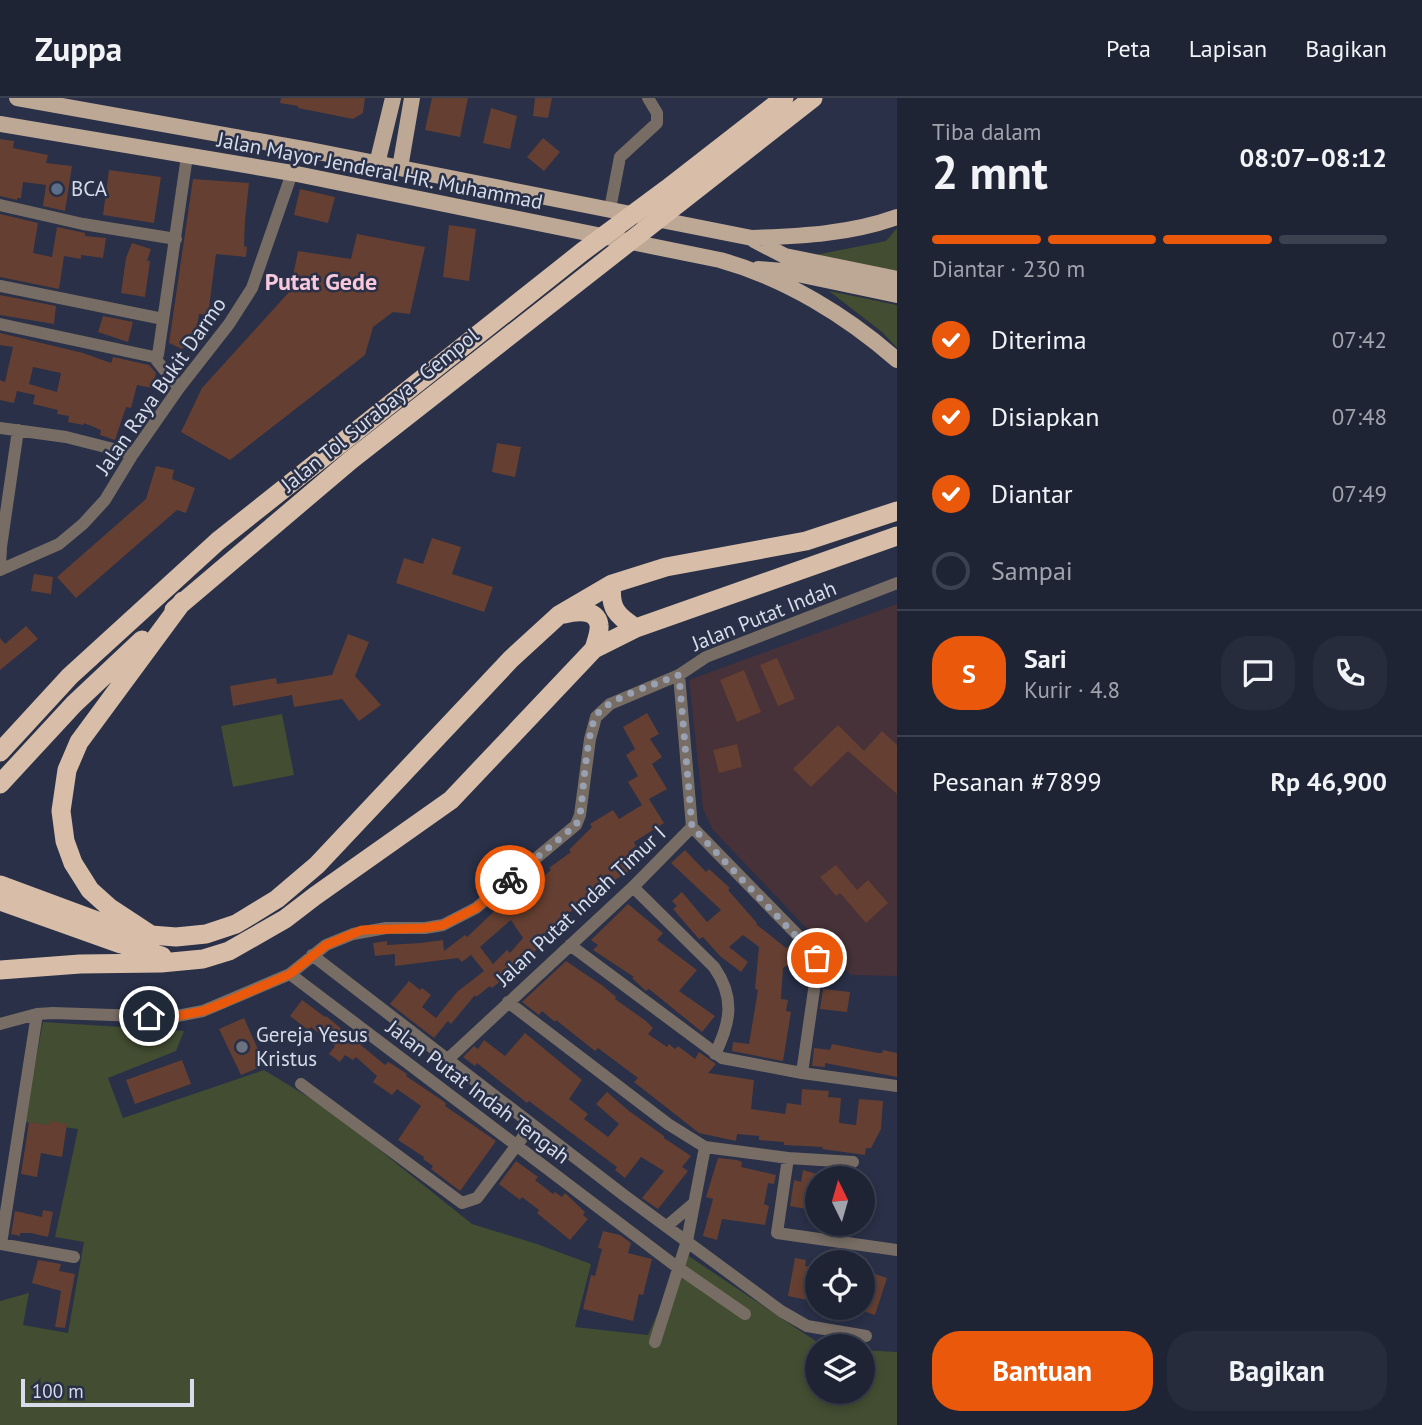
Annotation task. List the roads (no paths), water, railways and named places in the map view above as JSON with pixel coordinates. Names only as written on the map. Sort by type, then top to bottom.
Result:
[{"type":"highway","name":"Jalan Tol Surabaya–Gempol","points":[[0,752],[70,676],[218,541],[582,252],[784,98]]},
{"type":"highway","name":"Jalan Tol Surabaya–Gempol","points":[[0,783],[74,704],[183,601],[352,460],[813,98]]},
{"type":"highway","points":[[0,885],[116,928],[151,935],[176,937],[206,934],[236,924],[277,900],[317,865],[511,659],[559,615],[612,584],[666,567],[806,541],[894,512]]},
{"type":"highway","points":[[0,970],[68,964],[202,959],[229,951],[285,919],[451,800],[594,649],[636,628],[897,536]]},
{"type":"highway","points":[[612,584],[612,608],[618,617],[636,628]]},
{"type":"highway","points":[[151,935],[110,908],[90,890],[73,863],[65,841],[62,798],[67,770],[79,742],[183,601]]},
{"type":"highway","points":[[559,615],[576,611],[591,613],[600,627],[594,649]]},
{"type":"highway","points":[[0,901],[121,944],[176,960]]},
{"type":"main road","name":"Jalan Mayor Jenderal HR. Muhammad","points":[[17,98],[70,102],[752,238]]},
{"type":"main road","points":[[377,164],[393,98]]},
{"type":"main road","points":[[400,168],[412,98]]},
{"type":"main road","name":"Jalan Mayor Jenderal HR. Muhammad","points":[[0,124],[292,173],[665,248],[750,269]]},
{"type":"main road","points":[[752,238],[812,236],[866,228],[897,217]]},
{"type":"main road","points":[[752,238],[785,256],[897,279]]},
{"type":"main road","points":[[750,269],[783,271],[897,295]]},
{"type":"main road","points":[[750,269],[843,318],[897,360]]},
{"type":"street","points":[[610,209],[620,157],[657,123],[657,113],[648,98]]},
{"type":"street","points":[[154,357],[158,355],[187,156]]},
{"type":"street","name":"Jalan Raya Bukit Darmo","points":[[0,568],[59,544],[83,524],[105,500],[132,454],[229,324],[252,288],[292,173]]},
{"type":"street","points":[[0,205],[83,224],[176,239]]},
{"type":"street","points":[[0,285],[163,318]]},
{"type":"street","points":[[0,324],[154,357],[179,388]]},
{"type":"street","points":[[0,428],[66,437],[132,454]]},
{"type":"street","points":[[0,568],[18,430]]},
{"type":"street","name":"Jalan Putat Indah","points":[[0,1024],[37,1014],[172,1017],[203,1011],[290,974],[326,945],[362,930],[443,925],[476,908],[576,825],[580,815],[590,739],[596,717],[610,704],[679,675],[706,657],[897,583]]},
{"type":"street","name":"Jalan Putat Indah Timur I","points":[[447,1060],[633,887],[692,827],[679,675]]},
{"type":"street","points":[[692,827],[816,954],[818,962],[802,1073]]},
{"type":"street","points":[[633,887],[714,967],[724,982],[728,994],[727,1016],[723,1037],[715,1054]]},
{"type":"street","points":[[570,945],[722,1058],[802,1073],[897,1086]]},
{"type":"street","name":"Jalan Putat Indah Tengah","points":[[312,955],[625,1196],[781,1311],[807,1326],[854,1334]]},
{"type":"street","name":"Jalan Putat Indah Tengah","points":[[290,974],[744,1314]]},
{"type":"street","points":[[508,1002],[668,1124],[705,1147],[788,1158],[853,1162]]},
{"type":"street","points":[[37,1014],[1,1244],[74,1257]]},
{"type":"street","points":[[301,1084],[462,1203],[477,1198],[532,1125]]},
{"type":"street","points":[[655,1342],[687,1241],[705,1147]]},
{"type":"street","points":[[788,1158],[777,1233],[897,1250]]},
{"type":"street","points":[[609,1215],[625,1196]]},
{"type":"street","points":[[667,1226],[694,1203]]},
{"type":"place","name":"BCA","points":[[57,189]]},
{"type":"place","name":"Gereja Yesus Kristus","points":[[242,1047]]},
{"type":"district","name":"Putat Gede","points":[[321,282]]}]
